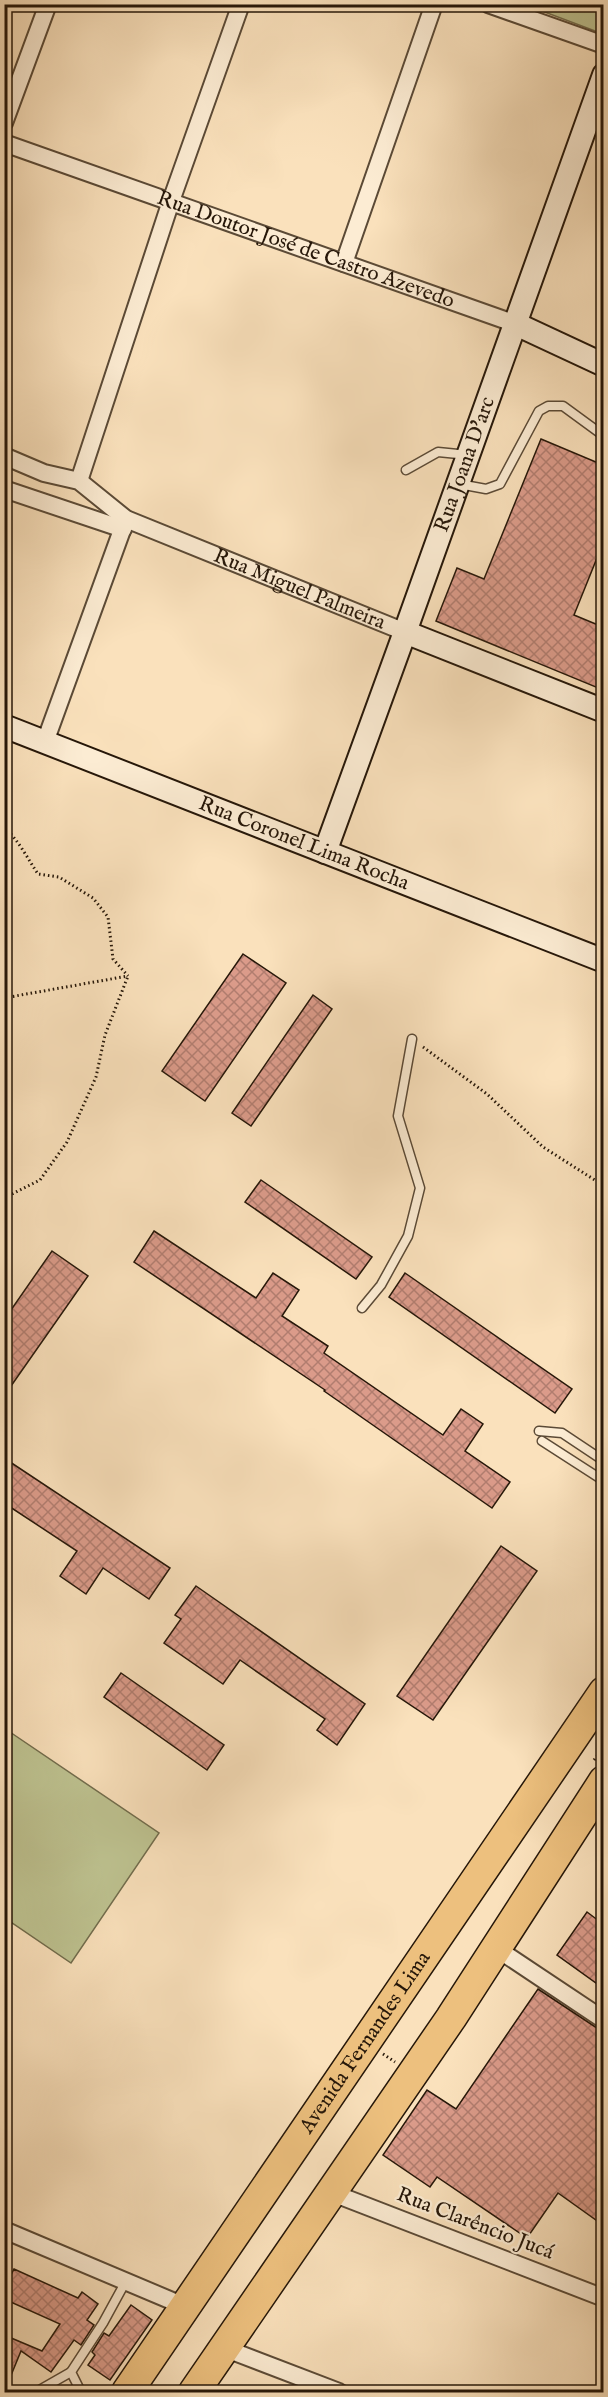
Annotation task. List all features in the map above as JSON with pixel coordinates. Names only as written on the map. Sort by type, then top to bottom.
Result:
[{"type":"highway","name":"Avenida Fernandes Lima","points":[[127,2392],[603,1692]]},
{"type":"highway","points":[[194,2392],[450,2018],[601,1789]]},
{"type":"street","points":[[4,123],[48,4]]},
{"type":"street","points":[[79,481],[171,201],[241,4]]},
{"type":"street","points":[[344,262],[434,4]]},
{"type":"street","points":[[488,4],[603,45]]},
{"type":"street","name":"Rua Joana D'arc","points":[[325,852],[469,456],[603,75]]},
{"type":"street","name":"Rua Doutor José de Castro Azevedo","points":[[4,143],[516,324],[603,365]]},
{"type":"street","name":"Rua Miguel Palmeira","points":[[4,456],[44,473],[79,481],[124,524]]},
{"type":"street","name":"Rua Miguel Palmeira","points":[[4,489],[124,524],[603,711]]},
{"type":"street","points":[[45,742],[124,524]]},
{"type":"street","name":"Rua Coronel Lima Rocha","points":[[4,726],[603,961]]},
{"type":"street","points":[[496,1948],[603,2020]]},
{"type":"street","name":"Rua Clarêncio Jucá","points":[[330,2192],[603,2298]]},
{"type":"street","points":[[4,2230],[184,2306]]},
{"type":"street","points":[[224,2348],[339,2392]]},
{"type":"lane","points":[[459,483],[486,489],[500,484],[539,411],[548,406],[563,406],[603,436]]},
{"type":"lane","points":[[406,470],[438,453],[454,452],[469,456]]},
{"type":"lane","points":[[362,1308],[381,1285],[408,1236],[420,1188],[398,1116],[412,1039]]},
{"type":"lane","points":[[539,1431],[562,1433],[603,1461]]},
{"type":"lane","points":[[542,1441],[603,1481]]},
{"type":"lane","points":[[36,2392],[71,2372],[103,2323],[126,2281]]},
{"type":"lane","points":[[71,2372],[81,2392]]},
{"type":"path","points":[[4,801],[8,797]]},
{"type":"path","points":[[4,828],[12,834],[38,874],[59,877],[93,898],[108,917],[113,959],[128,976]]},
{"type":"path","points":[[4,998],[128,976]]},
{"type":"path","points":[[4,1198],[40,1180],[67,1142],[96,1077],[105,1035],[128,976]]},
{"type":"path","points":[[412,1039],[487,1094],[543,1147],[601,1184]]},
{"type":"path","points":[[365,2041],[411,2073]]},
{"type":"green space","points":[[526,5],[603,5],[603,34]]},
{"type":"green space","points":[[4,1728],[159,1833],[71,1963],[5,1918]]},
{"type":"building","points":[[541,439],[603,465],[603,543],[574,615],[603,627],[603,690],[436,621],[457,568],[484,579]]},
{"type":"building","points":[[243,954],[286,983],[205,1101],[162,1071]]},
{"type":"building","points":[[313,995],[332,1009],[251,1126],[232,1113]]},
{"type":"building","points":[[261,1180],[372,1257],[356,1279],[245,1202]]},
{"type":"building","points":[[154,1231],[256,1298],[273,1273],[299,1290],[282,1316],[328,1346],[324,1353],[443,1435],[461,1409],[483,1424],[465,1451],[510,1482],[492,1508],[325,1390],[134,1262]]},
{"type":"building","points":[[52,1251],[88,1276],[4,1396],[4,1320]]},
{"type":"building","points":[[405,1273],[572,1389],[555,1413],[389,1297]]},
{"type":"building","points":[[4,1458],[170,1568],[149,1599],[103,1568],[86,1594],[60,1576],[77,1551],[4,1503]]},
{"type":"building","points":[[501,1546],[537,1571],[433,1720],[397,1696]]},
{"type":"building","points":[[196,1586],[365,1704],[337,1745],[317,1730],[325,1719],[240,1660],[223,1684],[164,1643],[181,1619],[175,1615]]},
{"type":"building","points":[[121,1673],[224,1745],[207,1770],[104,1697]]},
{"type":"building","points":[[587,1912],[603,1924],[603,1988],[557,1955]]},
{"type":"building","points":[[538,1989],[603,2032],[603,2225],[558,2193],[527,2238],[437,2177],[430,2187],[383,2155],[427,2090],[456,2109]]},
{"type":"building","points":[[14,2269],[78,2298],[82,2292],[98,2304],[87,2320],[94,2325],[81,2345],[74,2340],[51,2372],[21,2351],[5,2390],[4,2335],[42,2351],[60,2324],[4,2299],[4,2289]]},
{"type":"building","points":[[131,2305],[152,2320],[110,2380],[88,2365],[95,2355],[92,2352],[104,2333],[109,2336]]}]
